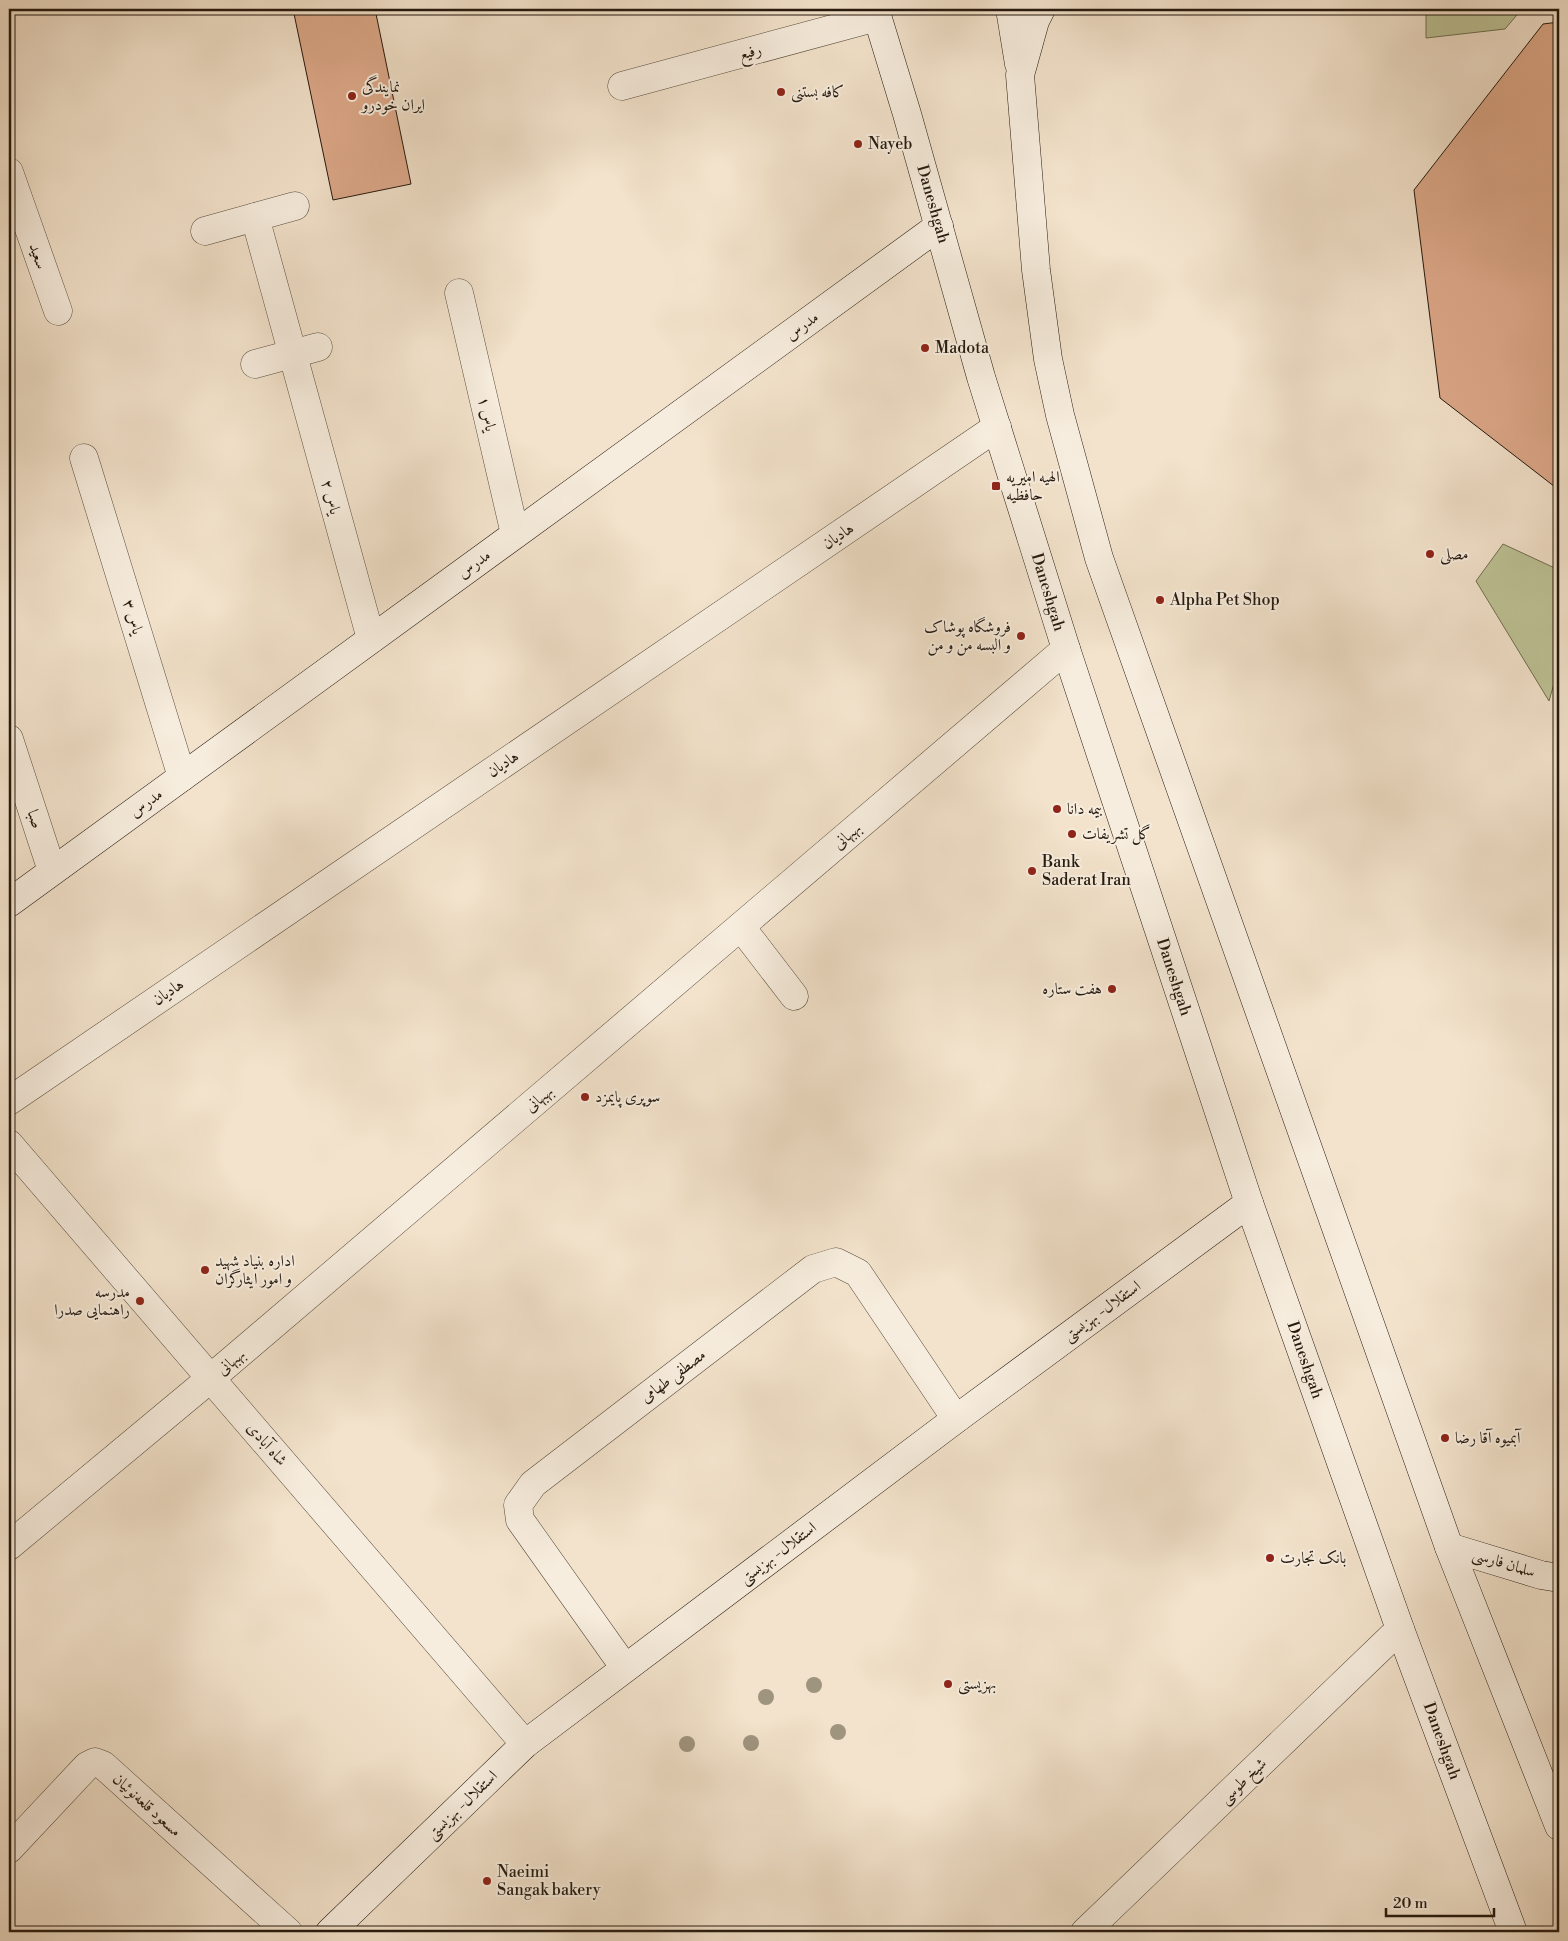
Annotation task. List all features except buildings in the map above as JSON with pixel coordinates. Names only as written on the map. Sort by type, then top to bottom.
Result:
[{"type":"street","points":[[1010,9],[1020,75],[1036,270],[1048,359],[1060,415],[1099,558],[1449,1547],[1559,1826]]},
{"type":"street","points":[[1020,75],[1040,9]]},
{"type":"street","name":"رفیع","points":[[622,86],[876,13]]},
{"type":"street","name":"Daneshgah","points":[[876,13],[997,427],[1066,649],[1249,1203],[1400,1629],[1512,1932]]},
{"type":"street","name":"سعید","points":[[9,172],[58,311]]},
{"type":"street","points":[[205,231],[294,206]]},
{"type":"street","name":"یاس ۲","points":[[255,217],[370,639]]},
{"type":"street","name":"مدرس","points":[[9,902],[939,226]]},
{"type":"street","name":"یاس ۱","points":[[460,293],[514,534]]},
{"type":"street","points":[[255,364],[318,347]]},
{"type":"street","name":"هادیان","points":[[9,1101],[997,427]]},
{"type":"street","name":"یاس ۳","points":[[84,458],[182,776]]},
{"type":"street","name":"بهبهانی","points":[[9,1546],[212,1378],[1066,649]]},
{"type":"street","name":"صبا","points":[[9,739],[52,871]]},
{"type":"street","points":[[740,927],[794,996]]},
{"type":"street","name":"شاه آبادی","points":[[9,1144],[525,1744]]},
{"type":"street","name":"استقلال- بهزیستی","points":[[330,1932],[525,1744],[956,1419],[1249,1203]]},
{"type":"street","name":"مصطفی طهامی","points":[[625,1668],[520,1520],[518,1505],[533,1484],[813,1269],[836,1262],[858,1273],[956,1419]]},
{"type":"street","name":"سلمان فارسی","points":[[1449,1547],[1541,1575],[1559,1578]]},
{"type":"street","name":"شیخ طوسی","points":[[1086,1932],[1400,1629]]},
{"type":"street","name":"مسعود قلعه‌نوئیان","points":[[9,1849],[87,1766],[95,1762],[103,1765],[288,1932]]},
{"type":"green space","points":[[1426,9],[1522,9],[1505,29],[1426,38]]},
{"type":"green space","points":[[1503,544],[1559,570],[1559,666],[1549,701],[1476,581]]},
{"type":"place","name":"کافه بستنی","points":[[781,92]]},
{"type":"place","name":"نمایندگی ایران خودرو","points":[[352,96]]},
{"type":"place","name":"Nayeb","points":[[858,144]]},
{"type":"place","name":"Madota","points":[[925,348]]},
{"type":"place","name":"الهیه امیریه حافظیه","points":[[996,486]]},
{"type":"place","name":"مصلی","points":[[1430,554]]},
{"type":"place","name":"Alpha Pet Shop","points":[[1160,600]]},
{"type":"place","name":"فروشگاه پوشاک و البسه من و من","points":[[1021,636]]},
{"type":"place","name":"بیمه دانا","points":[[1057,809]]},
{"type":"place","name":"گل تشریفات","points":[[1072,834]]},
{"type":"place","name":"Bank Saderat Iran","points":[[1032,871]]},
{"type":"place","name":"هفت ستاره","points":[[1112,989]]},
{"type":"place","name":"سوپری پایمزد","points":[[585,1097]]},
{"type":"place","name":"اداره بنیاد شهید و امور ایثارگران","points":[[205,1270]]},
{"type":"place","name":"مدرسه راهنمایی صدرا","points":[[140,1301]]},
{"type":"place","name":"آبمیوه آقا رضا","points":[[1445,1438]]},
{"type":"place","name":"بانک تجارت","points":[[1270,1558]]},
{"type":"place","name":"بهزیستی","points":[[948,1684]]},
{"type":"place","name":"Naeimi Sangak bakery","points":[[487,1881]]}]
